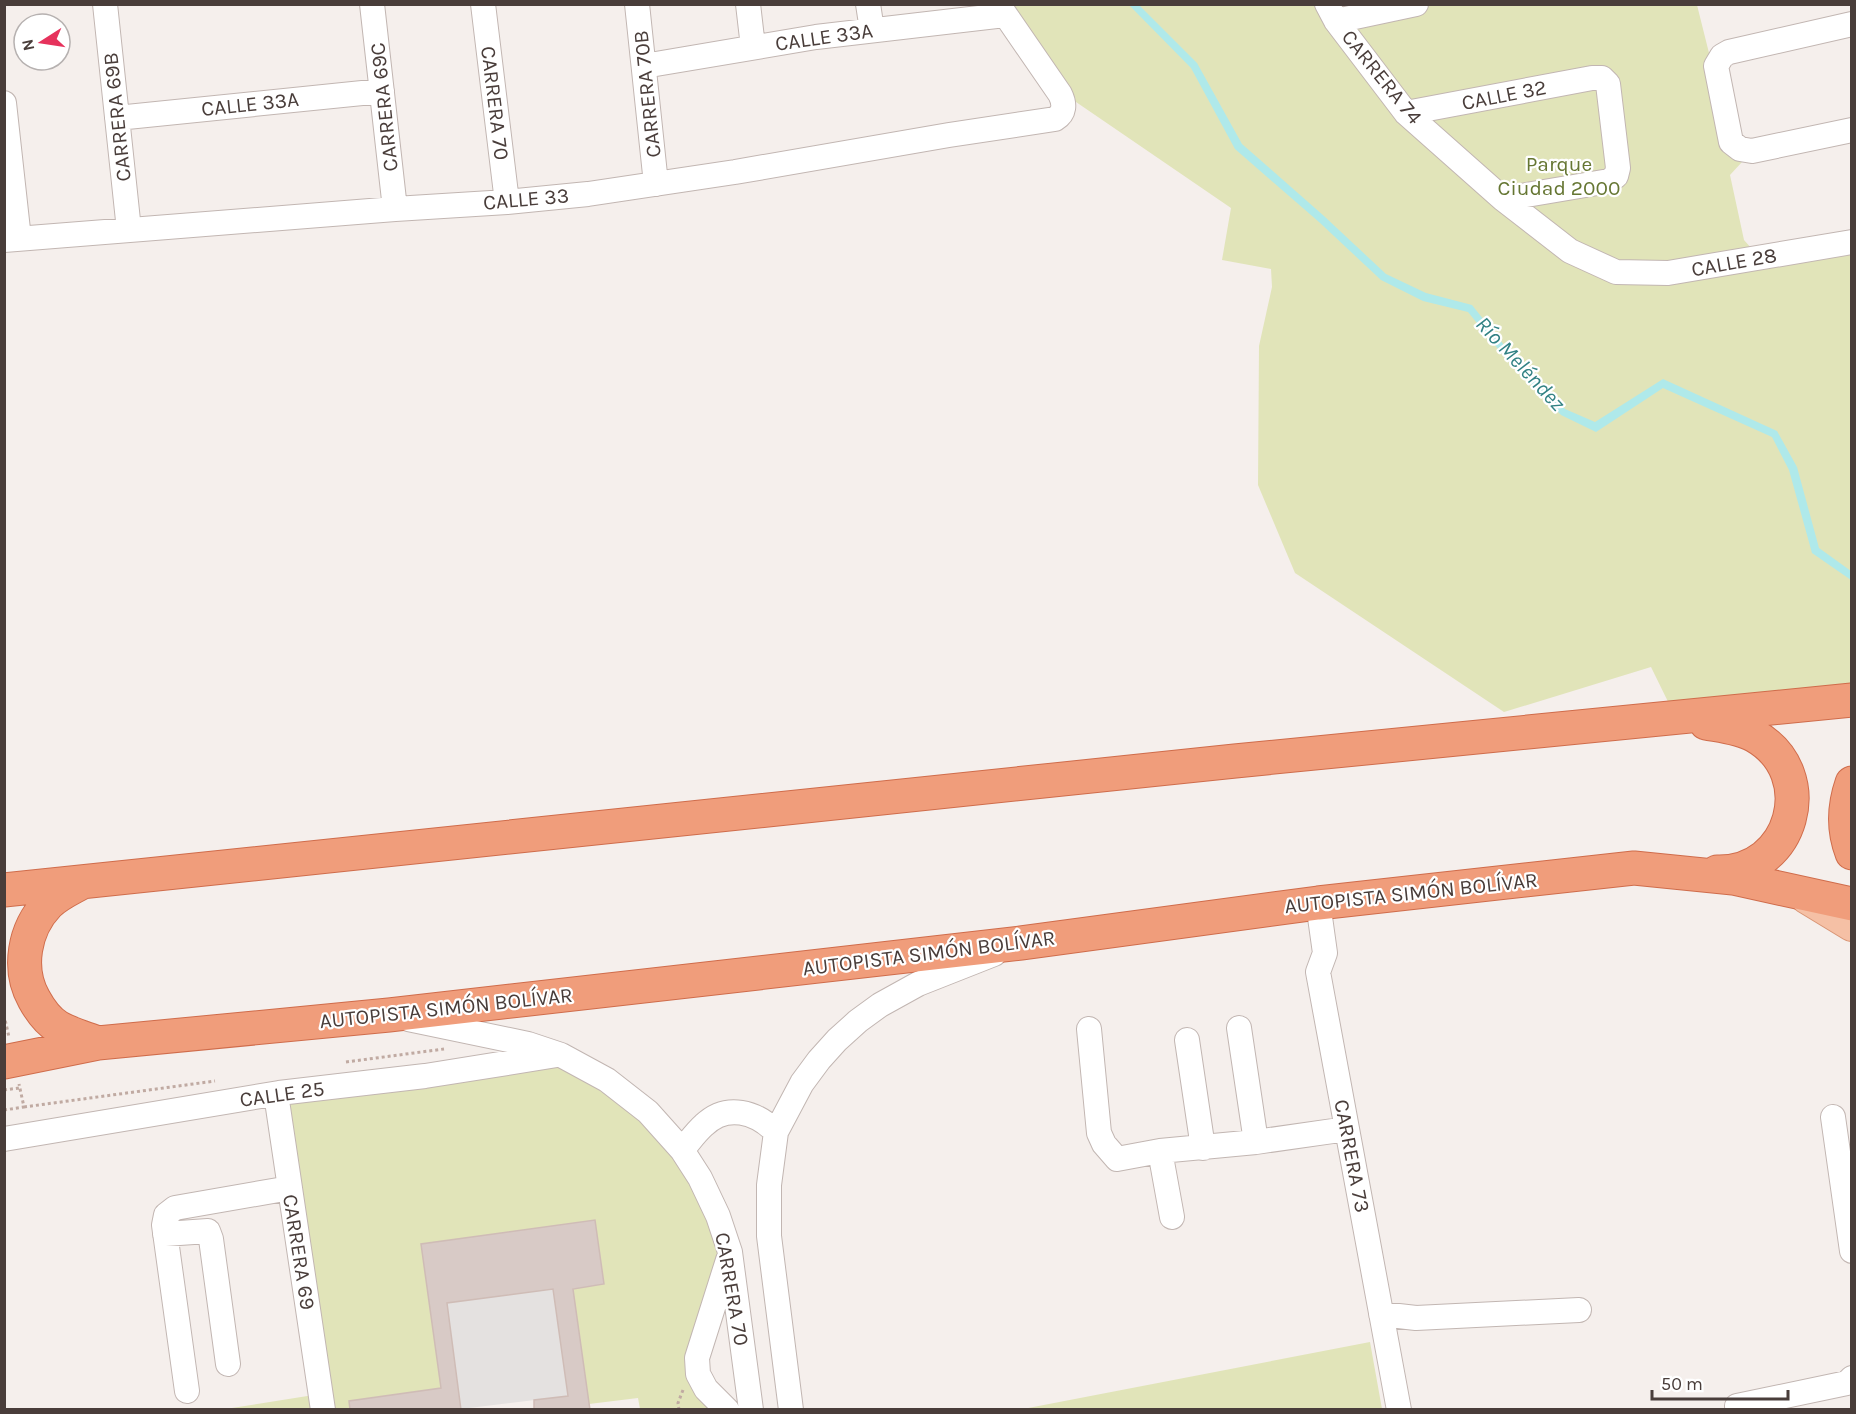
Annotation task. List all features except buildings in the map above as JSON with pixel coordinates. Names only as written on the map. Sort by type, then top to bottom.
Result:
[{"type":"highway","points":[[13,886],[86,881],[1235,760],[1851,700]]},
{"type":"highway","points":[[1661,870],[1727,872],[1751,866],[1779,842],[1788,825],[1792,807],[1791,788],[1786,770],[1773,750],[1755,736],[1733,728],[1676,718]]},
{"type":"highway","points":[[1851,783],[1845,819],[1851,853]]},
{"type":"highway","name":"AUTOPISTA SIMÓN BOLÍVAR","points":[[8,1073],[98,1042],[389,1015],[1021,943],[1318,903],[1634,868],[1733,878],[1851,904]]},
{"type":"highway","points":[[86,881],[60,894],[40,913],[27,939],[24,967],[31,994],[47,1018],[58,1027],[98,1042]]},
{"type":"main road","points":[[1797,892],[1851,925]]},
{"type":"street","name":"CARRERA 69B","points":[[105,4],[129,230]]},
{"type":"street","name":"CARRERA 69C","points":[[372,4],[395,209]]},
{"type":"street","name":"CARRERA 70","points":[[483,4],[507,202]]},
{"type":"street","name":"CARRERA 70B","points":[[637,4],[656,184]]},
{"type":"street","points":[[748,4],[753,47]]},
{"type":"street","points":[[868,4],[872,30]]},
{"type":"street","points":[[1332,13],[1416,4]]},
{"type":"street","name":"CALLE 33A","points":[[644,66],[753,47],[1001,10]]},
{"type":"street","name":"CALLE 33","points":[[12,239],[588,194],[1055,120],[1062,114],[1063,104],[1058,89],[1001,10]]},
{"type":"street","name":"CARRERA 74","points":[[1332,13],[1406,113],[1503,200],[1570,251],[1616,272]]},
{"type":"street","points":[[1851,24],[1729,52],[1722,56],[1716,66],[1731,142],[1740,149],[1752,151],[1851,130]]},
{"type":"street","name":"CALLE 32","points":[[1406,113],[1602,78],[1608,84],[1618,168],[1616,176],[1609,181],[1503,200]]},
{"type":"street","name":"CALLE 33A","points":[[117,118],[382,91]]},
{"type":"street","points":[[4,103],[12,239]]},
{"type":"street","name":"CALLE 28","points":[[1616,272],[1668,273],[1851,242]]},
{"type":"street","name":"CARRERA 73","points":[[1318,903],[1325,953],[1318,972],[1399,1410]]},
{"type":"street","name":"CARRERA 70","points":[[792,1410],[769,1236],[769,1185],[776,1132],[788,1106],[802,1083],[831,1047],[858,1021],[880,1005],[918,984],[1021,943]]},
{"type":"street","name":"CARRERA 70","points":[[389,1015],[528,1044],[561,1055],[608,1080],[648,1112],[682,1150],[700,1178],[718,1216],[730,1252],[752,1410]]},
{"type":"street","points":[[1239,1028],[1256,1143]]},
{"type":"street","points":[[1089,1029],[1099,1133],[1104,1144],[1117,1159],[1160,1151],[1256,1143],[1347,1129]]},
{"type":"street","points":[[1187,1040],[1203,1148]]},
{"type":"street","name":"CALLE 25","points":[[4,1139],[276,1094],[426,1076],[561,1055]]},
{"type":"street","name":"CARRERA 69","points":[[276,1094],[323,1410]]},
{"type":"street","points":[[682,1150],[705,1124],[718,1115],[734,1112],[750,1114],[765,1120],[776,1132]]},
{"type":"street","points":[[1833,1117],[1851,1251]]},
{"type":"street","points":[[1160,1151],[1172,1217]]},
{"type":"street","points":[[187,1391],[165,1234],[165,1215],[175,1208],[290,1188]]},
{"type":"street","points":[[165,1234],[208,1231],[228,1364]]},
{"type":"street","points":[[727,1410],[706,1389],[698,1374],[697,1358],[730,1252]]},
{"type":"street","points":[[1381,1314],[1416,1318],[1579,1310]]},
{"type":"street","points":[[1737,1406],[1847,1383],[1851,1378]]},
{"type":"green space","name":"Parque Ciudad 2000","points":[[998,5],[1697,5],[1709,53],[1716,66],[1740,149],[1742,162],[1730,175],[1744,240],[1760,258],[1851,242],[1851,700],[1676,718],[1651,667],[1504,712],[1295,573],[1258,485],[1259,346],[1272,287],[1271,269],[1222,260],[1231,208],[1057,89]]},
{"type":"green space","points":[[561,1055],[648,1112],[730,1252],[697,1358],[727,1409],[640,1409],[638,1398],[589,1404],[573,1289],[604,1284],[595,1220],[421,1244],[441,1388],[369,1398],[370,1409],[219,1410],[320,1394],[279,1093]]},
{"type":"green space","points":[[1370,1342],[1382,1409],[1023,1409]]},
{"type":"shaded area","points":[[553,1289],[568,1396],[461,1409],[447,1303]]},
{"type":"water","points":[[1129,5],[1139,5],[1197,63],[1242,144],[1386,274],[1426,293],[1472,305],[1512,355],[1565,409],[1595,422],[1663,379],[1777,431],[1797,467],[1819,548],[1851,571],[1851,580],[1812,553],[1789,470],[1772,437],[1663,388],[1596,432],[1561,415],[1507,360],[1468,312],[1423,301],[1381,280],[1235,149],[1191,68]]},
{"type":"water label","name":"Río Meléndez","points":[[1521,363]]}]
